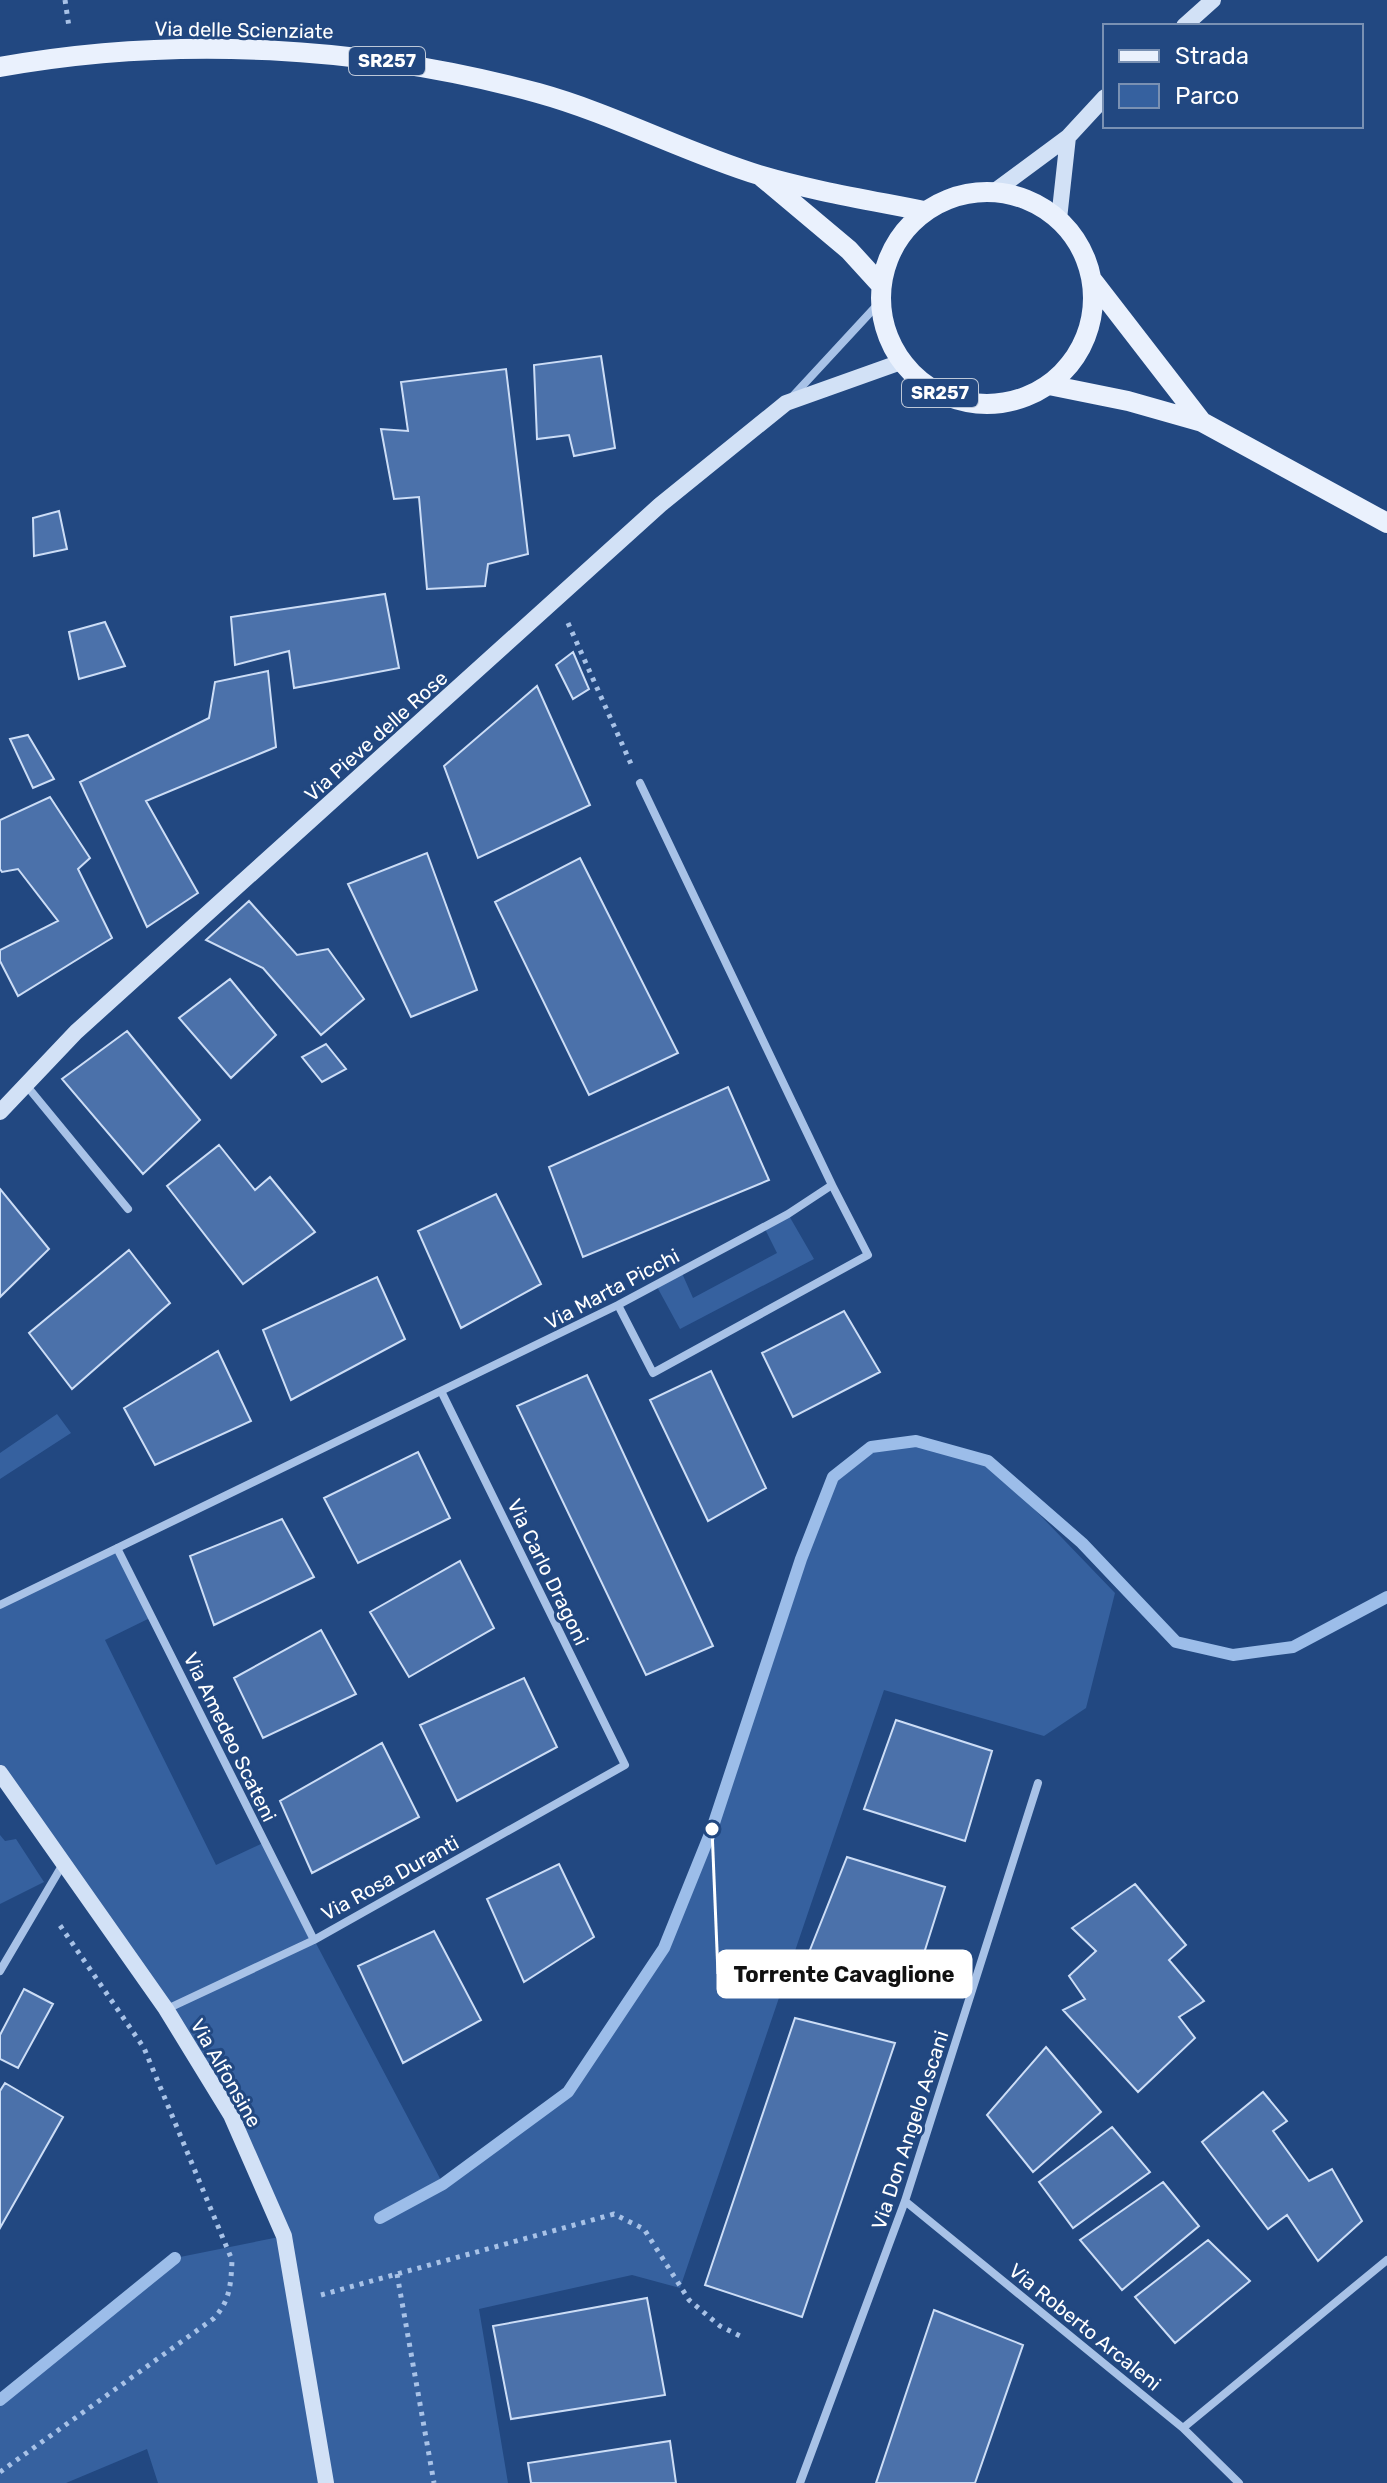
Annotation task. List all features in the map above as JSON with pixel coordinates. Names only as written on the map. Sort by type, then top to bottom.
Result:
[{"type":"main road","name":"Via delle Scienziate","points":[[0,67],[74,54],[222,51],[339,54],[446,70],[542,94],[759,174],[924,211]]},
{"type":"main road","name":"Via delle Scienziate","points":[[759,174],[849,250],[880,293]]},
{"type":"main road","points":[[880,293],[885,265],[902,233],[924,211],[958,195],[995,191],[1032,201],[1059,219],[1081,248],[1093,281],[1202,422]]},
{"type":"main road","points":[[1049,385],[1068,369],[1081,346],[1091,317],[1093,281]]},
{"type":"main road","name":"SR257","points":[[880,293],[888,340],[915,378],[958,401],[1002,404],[1021,400],[1049,385]]},
{"type":"main road","points":[[1049,385],[1128,401],[1202,422],[1387,523]]},
{"type":"street","points":[[1186,24],[1213,0]]},
{"type":"street","points":[[995,191],[1068,137],[1103,99]]},
{"type":"street","points":[[1059,219],[1068,137]]},
{"type":"street","name":"Via Pieve delle Rose","points":[[1,1109],[76,1032],[558,601],[660,505],[786,403],[880,293]]},
{"type":"street","name":"Via Pieve delle Rose","points":[[786,403],[901,362]]},
{"type":"street","points":[[618,1305],[653,1373],[868,1255],[640,783]]},
{"type":"street","points":[[26,1085],[128,1209]]},
{"type":"street","name":"Via Marta Picchi","points":[[0,1605],[618,1305],[788,1214],[832,1185]]},
{"type":"street","name":"Via Carlo Dragoni","points":[[442,1393],[625,1765]]},
{"type":"street","name":"Via Amedeo Scateni","points":[[117,1548],[314,1940]]},
{"type":"street","name":"Via Rosa Duranti","points":[[166,2009],[314,1940],[625,1765]]},
{"type":"street","name":"Via Alfonsine","points":[[0,1773],[166,2009],[231,2115],[284,2236],[326,2483]]},
{"type":"street","name":"Via Don Angelo Ascani","points":[[800,2483],[905,2201],[1038,1783]]},
{"type":"street","points":[[0,1971],[63,1863]]},
{"type":"street","name":"Via Roberto Arcaleni","points":[[905,2201],[1183,2428],[1239,2483]]},
{"type":"street","points":[[1183,2428],[1387,2260]]},
{"type":"path","points":[[558,601],[640,783]]},
{"type":"path","points":[[0,2472],[213,2319],[226,2306],[231,2286],[232,2260],[144,2048],[42,1899]]},
{"type":"path","points":[[295,2302],[614,2214],[644,2229],[689,2300],[720,2326],[742,2337]]},
{"type":"path","points":[[397,2274],[434,2483]]},
{"type":"green space","points":[[788,1214],[814,1259],[680,1329],[656,1285],[681,1271],[693,1298],[777,1253],[764,1227]]},
{"type":"green space","points":[[57,1414],[71,1433],[0,1479],[0,1453]]},
{"type":"green space","points":[[916,1441],[988,1461],[1115,1593],[1086,1708],[1044,1736],[884,1690],[680,2288],[632,2275],[479,2309],[508,2483],[158,2483],[147,2449],[66,2483],[0,2483],[0,2400],[175,2258],[284,2236],[231,2115],[0,1773],[0,1605],[117,1548],[154,1616],[105,1640],[216,1865],[263,1843],[443,2184],[568,2092],[664,1948],[712,1829],[801,1559],[833,1477],[871,1447]]},
{"type":"green space","points":[[0,1835],[5,1841],[16,1839],[44,1882],[0,1904]]},
{"type":"building","points":[[601,356],[615,448],[574,456],[569,435],[537,439],[534,365]]},
{"type":"building","points":[[506,369],[528,554],[488,564],[485,586],[427,589],[419,497],[394,499],[381,429],[408,431],[401,382]]},
{"type":"building","points":[[59,511],[67,549],[34,556],[33,518]]},
{"type":"building","points":[[385,594],[399,668],[294,688],[289,651],[235,665],[231,617]]},
{"type":"building","points":[[105,622],[125,666],[79,679],[69,632]]},
{"type":"building","points":[[573,652],[589,689],[573,699],[556,665]]},
{"type":"building","points":[[268,671],[276,747],[146,801],[198,893],[147,927],[80,782],[209,718],[215,682]]},
{"type":"building","points":[[537,686],[590,805],[478,858],[444,766]]},
{"type":"building","points":[[28,735],[54,779],[33,788],[10,739]]},
{"type":"building","points":[[50,797],[90,858],[78,869],[112,938],[18,996],[0,961],[0,950],[58,921],[18,869],[2,872],[0,869],[0,820]]},
{"type":"building","points":[[427,853],[477,990],[411,1017],[348,884]]},
{"type":"building","points":[[580,858],[678,1053],[589,1095],[495,902]]},
{"type":"building","points":[[249,901],[297,955],[328,949],[364,999],[321,1035],[263,968],[206,940]]},
{"type":"building","points":[[230,979],[276,1035],[231,1078],[179,1018]]},
{"type":"building","points":[[127,1031],[200,1120],[143,1174],[62,1079]]},
{"type":"building","points":[[326,1044],[346,1069],[322,1082],[302,1057]]},
{"type":"building","points":[[728,1087],[769,1180],[583,1257],[549,1167]]},
{"type":"building","points":[[219,1145],[255,1190],[270,1177],[315,1232],[243,1284],[167,1186]]},
{"type":"building","points":[[0,1189],[49,1249],[0,1297]]},
{"type":"building","points":[[496,1194],[541,1284],[461,1328],[418,1231]]},
{"type":"building","points":[[129,1250],[170,1303],[72,1389],[29,1333]]},
{"type":"building","points":[[377,1277],[405,1339],[291,1400],[263,1330]]},
{"type":"building","points":[[844,1311],[880,1372],[793,1417],[762,1353]]},
{"type":"building","points":[[218,1351],[251,1421],[155,1465],[124,1408]]},
{"type":"building","points":[[711,1371],[766,1488],[708,1521],[650,1400]]},
{"type":"building","points":[[587,1375],[713,1646],[646,1675],[517,1406]]},
{"type":"building","points":[[418,1452],[450,1518],[358,1563],[324,1498]]},
{"type":"building","points":[[282,1519],[314,1577],[214,1625],[190,1556]]},
{"type":"building","points":[[460,1561],[494,1628],[409,1677],[370,1612]]},
{"type":"building","points":[[321,1630],[356,1694],[263,1738],[234,1678]]},
{"type":"building","points":[[524,1678],[557,1747],[457,1801],[420,1725]]},
{"type":"building","points":[[896,1720],[992,1751],[965,1841],[864,1809]]},
{"type":"building","points":[[382,1743],[419,1817],[312,1873],[280,1801]]},
{"type":"building","points":[[847,1857],[945,1887],[911,1994],[804,1965]]},
{"type":"building","points":[[559,1864],[594,1937],[524,1982],[487,1899]]},
{"type":"building","points":[[1135,1884],[1186,1945],[1169,1960],[1204,2001],[1179,2017],[1195,2038],[1138,2092],[1063,2010],[1085,1999],[1069,1976],[1096,1951],[1072,1928]]},
{"type":"building","points":[[434,1931],[481,2020],[403,2063],[358,1966]]},
{"type":"building","points":[[24,1989],[53,2004],[18,2068],[0,2059],[0,2035]]},
{"type":"building","points":[[795,2018],[895,2043],[802,2317],[705,2285]]},
{"type":"building","points":[[1046,2047],[1101,2112],[1033,2172],[987,2115]]},
{"type":"building","points":[[5,2083],[63,2117],[0,2228],[0,2091]]},
{"type":"building","points":[[1263,2092],[1287,2121],[1273,2131],[1309,2181],[1332,2169],[1362,2221],[1318,2261],[1287,2215],[1268,2229],[1202,2142]]},
{"type":"building","points":[[1112,2127],[1150,2172],[1073,2228],[1039,2182]]},
{"type":"building","points":[[1163,2182],[1199,2226],[1122,2290],[1080,2240]]},
{"type":"building","points":[[1208,2240],[1250,2281],[1175,2343],[1135,2297]]},
{"type":"building","points":[[647,2298],[665,2395],[511,2419],[493,2326]]},
{"type":"building","points":[[934,2310],[1023,2345],[975,2483],[876,2483]]},
{"type":"building","points":[[670,2441],[676,2483],[531,2483],[528,2463]]},
{"type":"waterway","points":[[380,2218],[443,2184],[568,2092],[664,1948],[712,1829],[801,1559],[833,1477],[871,1447],[916,1441],[988,1461],[1082,1543],[1176,1642],[1233,1655],[1293,1647],[1387,1597]]},
{"type":"waterway","points":[[0,2400],[175,2258]]},
{"type":"place","name":"Torrente Cavaglione","points":[[712,1829]]}]
